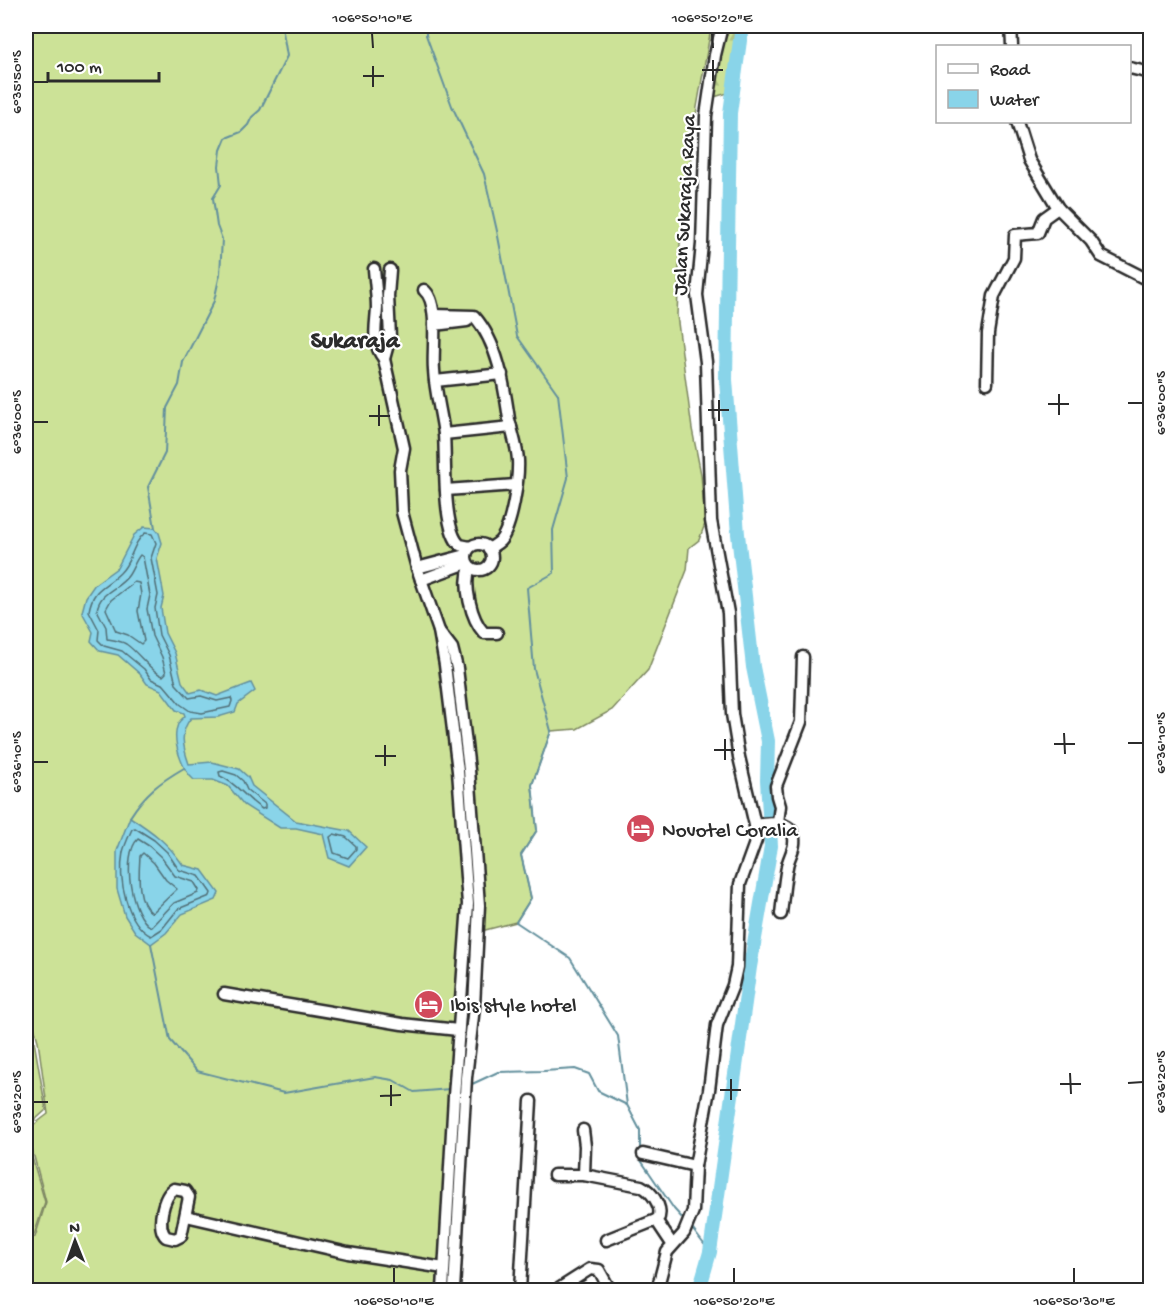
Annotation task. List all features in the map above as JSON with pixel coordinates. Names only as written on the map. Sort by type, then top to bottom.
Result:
[{"type":"street","name":"Jalan Sukaraja Raya","points":[[722,26],[715,55],[706,116],[702,244],[697,295],[706,362],[711,521],[728,613],[734,731],[759,824]]},
{"type":"street","points":[[1011,26],[1013,45]]},
{"type":"street","points":[[1131,68],[1150,73]]},
{"type":"street","points":[[1017,123],[1019,135],[1029,160],[1058,208],[1101,255],[1150,281]]},
{"type":"street","points":[[987,383],[988,333],[992,306],[999,283],[1014,258],[1016,236],[1038,233],[1044,218],[1058,208]]},
{"type":"street","points":[[374,269],[377,309],[375,344],[377,351],[384,359]]},
{"type":"street","points":[[390,270],[388,296],[390,337],[384,359],[404,448],[400,470],[400,494],[404,522],[417,568],[439,631],[453,723],[474,904],[474,993],[460,1077]]},
{"type":"street","points":[[421,580],[468,558],[480,544],[489,549],[492,559],[486,568],[475,569],[468,558],[460,546],[452,536],[446,490],[444,434],[435,381],[434,320],[428,294],[423,291]]},
{"type":"street","points":[[434,320],[472,315],[475,317],[485,330],[502,374],[518,460],[514,499],[505,532],[499,542],[489,549]]},
{"type":"street","points":[[435,381],[502,374]]},
{"type":"street","points":[[444,434],[511,427]]},
{"type":"street","points":[[446,490],[516,485]]},
{"type":"street","points":[[417,568],[468,558]]},
{"type":"street","points":[[468,558],[467,589],[476,620],[484,633],[496,633]]},
{"type":"street","points":[[777,823],[780,806],[776,786],[801,722],[803,657]]},
{"type":"street","points":[[657,1290],[664,1260],[672,1244],[684,1233],[691,1221],[695,1166],[709,1090],[717,1025],[737,967],[740,884],[754,849],[759,824],[777,823],[789,829],[795,842],[786,869],[781,914]]},
{"type":"street","points":[[454,1290],[460,1077],[458,1030],[474,904]]},
{"type":"street","points":[[462,993],[474,993]]},
{"type":"street","points":[[224,994],[392,1023],[458,1030]]},
{"type":"street","points":[[443,1290],[459,1096]]},
{"type":"street","points":[[520,1290],[531,1101]]},
{"type":"street","points":[[583,1130],[584,1175]]},
{"type":"street","points":[[643,1154],[695,1166]]},
{"type":"street","points":[[554,1175],[584,1175],[648,1189],[661,1213],[656,1220],[606,1240]]},
{"type":"street","points":[[186,1216],[348,1253],[444,1268]]},
{"type":"street","points":[[656,1220],[672,1244]]},
{"type":"street","points":[[557,1290],[591,1269],[599,1270],[610,1290]]},
{"type":"green space","points":[[26,26],[709,26],[710,34],[697,107],[680,244],[677,315],[692,429],[701,474],[705,524],[699,540],[689,548],[687,570],[648,670],[612,710],[577,729],[551,731],[532,785],[537,830],[521,855],[531,898],[516,922],[462,936],[436,1290],[26,1290],[26,1239],[35,1237],[46,1202],[27,1130],[48,1114],[38,1041],[26,998],[26,304],[30,291],[26,260],[26,222],[34,122],[26,91]]},
{"type":"green space","points":[[712,26],[738,26],[728,93],[714,97],[709,68]]},
{"type":"green space","points":[[26,1040],[34,1041],[46,1110],[26,1128]]},
{"type":"green space","points":[[26,1137],[45,1202],[34,1235],[26,1237]]},
{"type":"water","points":[[144,527],[155,528],[162,543],[157,558],[164,596],[161,608],[165,633],[175,653],[182,682],[190,693],[201,690],[217,696],[251,683],[255,691],[238,704],[235,712],[218,717],[191,718],[187,723],[183,740],[189,764],[212,762],[239,769],[248,777],[252,786],[296,821],[349,831],[366,847],[349,866],[329,858],[323,834],[296,828],[280,828],[244,805],[228,786],[213,780],[194,780],[185,769],[177,746],[176,731],[178,723],[185,716],[184,713],[176,710],[161,690],[147,684],[140,674],[118,655],[100,651],[91,641],[93,632],[82,612],[86,597],[95,584],[117,568],[134,535]]},
{"type":"water","points":[[130,817],[159,838],[183,865],[202,870],[219,893],[216,900],[182,914],[166,933],[151,944],[135,932],[125,916],[117,889],[117,851]]},
{"type":"waterway","points":[[155,528],[148,487],[165,453],[167,408],[179,385],[183,362],[214,301],[220,274],[222,239],[217,226],[213,198],[221,185],[219,166],[221,150],[226,138],[241,132],[260,110],[287,56],[282,26]]},
{"type":"waterway","points":[[426,26],[426,35],[452,106],[484,174],[517,336],[558,394],[568,478],[553,530],[554,573],[527,588],[534,669],[551,731],[532,785],[537,830],[521,855],[531,898],[516,922],[570,958],[618,1036],[627,1105]]},
{"type":"waterway","points":[[699,1290],[710,1252],[750,967],[771,846],[767,780],[768,741],[753,667],[738,534],[726,380],[730,113],[742,26]]},
{"type":"waterway","points":[[130,817],[141,801],[154,789],[184,768]]},
{"type":"waterway","points":[[151,944],[170,1040],[197,1071],[284,1093],[375,1077],[393,1080],[414,1092],[450,1089]]},
{"type":"waterway","points":[[470,1085],[498,1072],[575,1069],[589,1074],[598,1091],[627,1105],[640,1130],[640,1159],[684,1220]]},
{"type":"waterway","points":[[690,1226],[710,1252]]},
{"type":"place","name":"Novotel Coralia","points":[[641,829]]},
{"type":"place","name":"Ibis style hotel","points":[[429,1004]]},
{"type":"district","name":"Sukaraja","points":[[355,339]]}]
